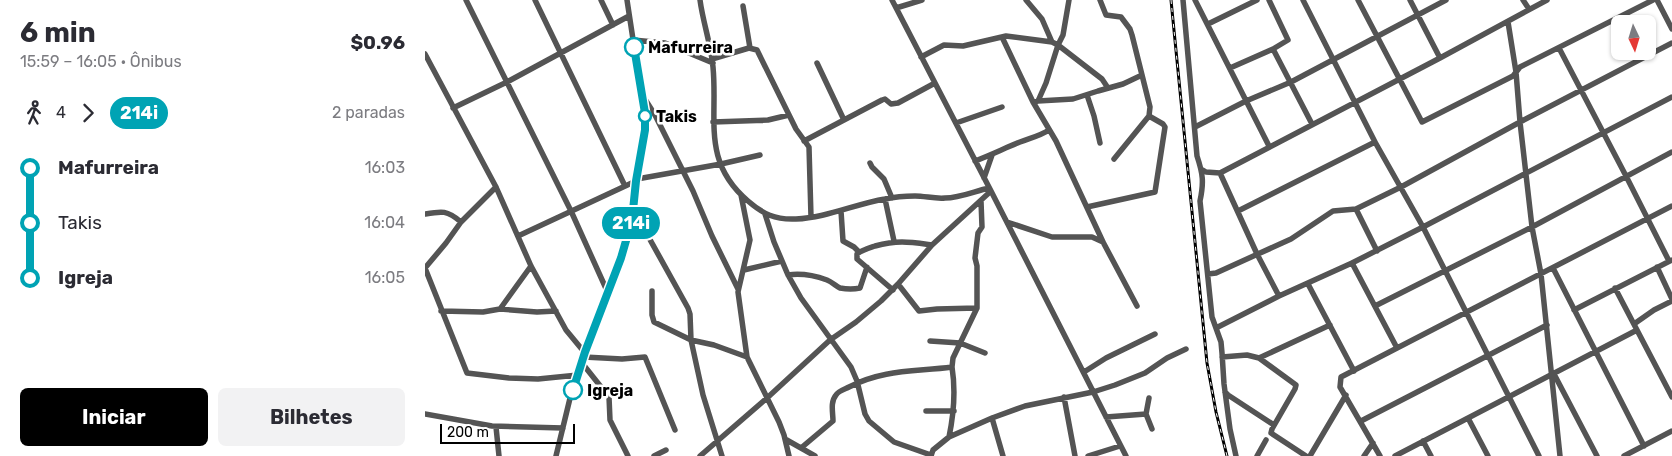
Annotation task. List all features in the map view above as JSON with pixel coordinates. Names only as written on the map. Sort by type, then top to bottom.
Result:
[{"type":"street","points":[[466,0],[571,211],[608,293]]},
{"type":"street","points":[[535,0],[625,186]]},
{"type":"street","points":[[601,0],[613,25]]},
{"type":"street","points":[[556,456],[583,357],[627,240],[633,209],[645,130],[642,94],[627,0]]},
{"type":"street","points":[[700,0],[713,61],[713,122],[715,144],[721,164],[737,191],[765,214],[797,219],[841,211],[889,198],[915,196],[946,198],[990,190]]},
{"type":"street","points":[[892,0],[1126,456]]},
{"type":"street","points":[[896,8],[922,0]]},
{"type":"street","points":[[1026,0],[1042,20],[1052,42]]},
{"type":"street","points":[[1035,102],[1045,83],[1063,35],[1069,0]]},
{"type":"street","points":[[1100,0],[1106,15],[1121,17],[1129,29],[1151,107],[1149,116],[1115,160]]},
{"type":"street","points":[[1183,0],[1197,156],[1204,184],[1201,201],[1212,317],[1221,342],[1225,392],[1236,456]]},
{"type":"street","points":[[1195,0],[1269,146]]},
{"type":"street","points":[[1208,24],[1257,0]]},
{"type":"street","points":[[1230,68],[1273,49],[1288,39],[1269,0]]},
{"type":"street","points":[[1303,0],[1375,142],[1445,270],[1539,456]]},
{"type":"street","points":[[1358,0],[1422,122],[1513,76],[1519,67],[1655,0],[1672,29]]},
{"type":"street","points":[[1411,0],[1440,58]]},
{"type":"street","points":[[1195,127],[1246,101],[1291,82],[1446,0]]},
{"type":"street","points":[[1523,0],[1529,9]]},
{"type":"street","points":[[1201,169],[1206,172],[1219,173],[1547,0]]},
{"type":"street","points":[[743,6],[750,48]]},
{"type":"street","points":[[453,108],[507,82],[629,16]]},
{"type":"street","points":[[1508,22],[1516,72],[1532,227],[1541,274],[1553,374],[1560,456]]},
{"type":"street","points":[[921,57],[944,46],[963,46],[1002,37],[1014,36],[1052,42],[1102,79],[1108,88]]},
{"type":"street","points":[[1002,37],[1103,242],[1137,306]]},
{"type":"street","points":[[633,40],[665,43],[713,61],[750,48],[757,50],[795,129],[809,147],[811,217]]},
{"type":"street","points":[[1208,274],[1216,273],[1291,239],[1333,211],[1356,209],[1401,187],[1520,122],[1672,43]]},
{"type":"street","points":[[1559,48],[1670,260],[1573,310]]},
{"type":"street","points":[[1273,49],[1312,124]]},
{"type":"street","points":[[425,54],[427,62],[496,187],[531,266],[566,330],[609,397],[610,420],[628,456]]},
{"type":"street","points":[[817,63],[843,120]]},
{"type":"street","points":[[1035,102],[1073,99],[1123,84],[1142,75]]},
{"type":"street","points":[[805,141],[882,100],[891,104],[898,104],[935,83]]},
{"type":"street","points":[[642,94],[655,115],[693,191],[739,289]]},
{"type":"street","points":[[1087,95],[1094,116],[1099,142]]},
{"type":"street","points":[[1216,328],[1423,228],[1672,97]]},
{"type":"street","points":[[955,123],[1002,107]]},
{"type":"street","points":[[713,122],[768,120],[789,115]]},
{"type":"street","points":[[1087,207],[1155,192],[1165,127],[1149,116]]},
{"type":"street","points":[[975,161],[1020,142],[1040,136],[1049,130]]},
{"type":"street","points":[[1239,212],[1375,142]]},
{"type":"street","points":[[1375,306],[1532,227],[1672,152]]},
{"type":"street","points":[[518,236],[636,180],[760,155]]},
{"type":"street","points":[[984,178],[993,155]]},
{"type":"street","points":[[870,162],[872,167],[885,178],[894,241]]},
{"type":"street","points":[[1219,173],[1279,296]]},
{"type":"street","points":[[496,187],[461,222],[446,244],[425,268],[467,373],[538,379],[578,375]]},
{"type":"street","points":[[701,456],[830,340],[856,322],[893,290],[932,245],[981,201],[990,190]]},
{"type":"street","points":[[741,195],[750,243],[739,289],[738,302],[747,357],[785,439],[789,456]]},
{"type":"street","points":[[949,437],[954,411],[955,389],[951,367],[953,358],[977,308],[977,266],[975,258],[982,227],[981,201]]},
{"type":"street","points":[[1380,456],[1340,387],[1341,377],[1672,206]]},
{"type":"street","points":[[633,209],[688,308],[691,340],[703,396],[722,456]]},
{"type":"street","points":[[1356,209],[1377,251]]},
{"type":"street","points":[[841,211],[843,241],[855,247],[859,252]]},
{"type":"street","points":[[425,214],[444,212],[453,215],[461,222]]},
{"type":"street","points":[[765,214],[782,261],[801,298],[851,367],[865,414],[869,421],[894,442],[931,455],[933,450],[949,437],[992,418],[1025,406],[1093,392],[1145,373],[1167,358],[1186,349]]},
{"type":"street","points":[[1007,222],[1052,236],[1092,237],[1103,242]]},
{"type":"street","points":[[859,252],[894,241],[932,245]]},
{"type":"street","points":[[859,252],[857,259],[893,290]]},
{"type":"street","points":[[744,270],[782,261]]},
{"type":"street","points":[[1352,263],[1397,348]]},
{"type":"street","points":[[500,309],[531,266]]},
{"type":"street","points":[[1395,456],[1553,374],[1636,327],[1654,310],[1672,300],[1657,267]]},
{"type":"street","points":[[788,274],[802,273],[829,281],[839,288],[857,289],[860,288],[867,268]]},
{"type":"street","points":[[1553,268],[1644,446]]},
{"type":"street","points":[[898,284],[919,311],[977,308]]},
{"type":"street","points":[[1308,284],[1354,371]]},
{"type":"street","points":[[1615,288],[1672,397]]},
{"type":"street","points":[[652,291],[652,315],[654,322],[691,340],[715,345],[747,357]]},
{"type":"street","points":[[441,311],[483,312],[500,309],[537,312],[556,311]]},
{"type":"street","points":[[1259,358],[1330,325]]},
{"type":"street","points":[[1361,421],[1547,326]]},
{"type":"street","points":[[1084,372],[1106,358],[1155,334]]},
{"type":"street","points":[[930,341],[960,343],[985,354]]},
{"type":"street","points":[[1222,356],[1247,355],[1259,358],[1296,385],[1271,433],[1308,456],[1346,395]]},
{"type":"street","points":[[583,357],[622,360],[645,358],[675,430]]},
{"type":"street","points":[[801,448],[833,421],[832,409],[835,395],[857,383],[891,372],[951,367]]},
{"type":"street","points":[[1553,374],[1597,456]]},
{"type":"street","points":[[1225,392],[1227,396],[1274,425]]},
{"type":"street","points":[[1064,397],[1075,456]]},
{"type":"street","points":[[1149,398],[1146,414],[1151,429]]},
{"type":"street","points":[[926,411],[954,411]]},
{"type":"street","points":[[425,414],[496,427],[563,428]]},
{"type":"street","points":[[1105,416],[1146,414]]},
{"type":"street","points":[[992,418],[1003,456]]},
{"type":"street","points":[[1468,418],[1487,456]]},
{"type":"street","points":[[496,427],[499,456]]},
{"type":"street","points":[[1624,456],[1672,431]]},
{"type":"street","points":[[785,439],[815,456]]},
{"type":"street","points":[[1257,456],[1266,440]]},
{"type":"street","points":[[1423,441],[1431,456]]},
{"type":"street","points":[[1364,456],[1373,443]]},
{"type":"street","points":[[1088,456],[1120,446]]},
{"type":"street","points":[[783,456],[787,449]]},
{"type":"street","points":[[654,456],[666,450]]},
{"type":"railway","points":[[1171,0],[1207,363],[1216,412],[1227,456]]},
{"type":"bus line","name":"214i","points":[[573,390],[585,352],[621,258],[632,220],[636,181],[645,130],[645,113],[634,47]]},
{"type":"place","name":"Mafurreira","points":[[634,47]]},
{"type":"place","name":"Takis","points":[[645,116]]},
{"type":"place","name":"Igreja","points":[[573,390]]}]
